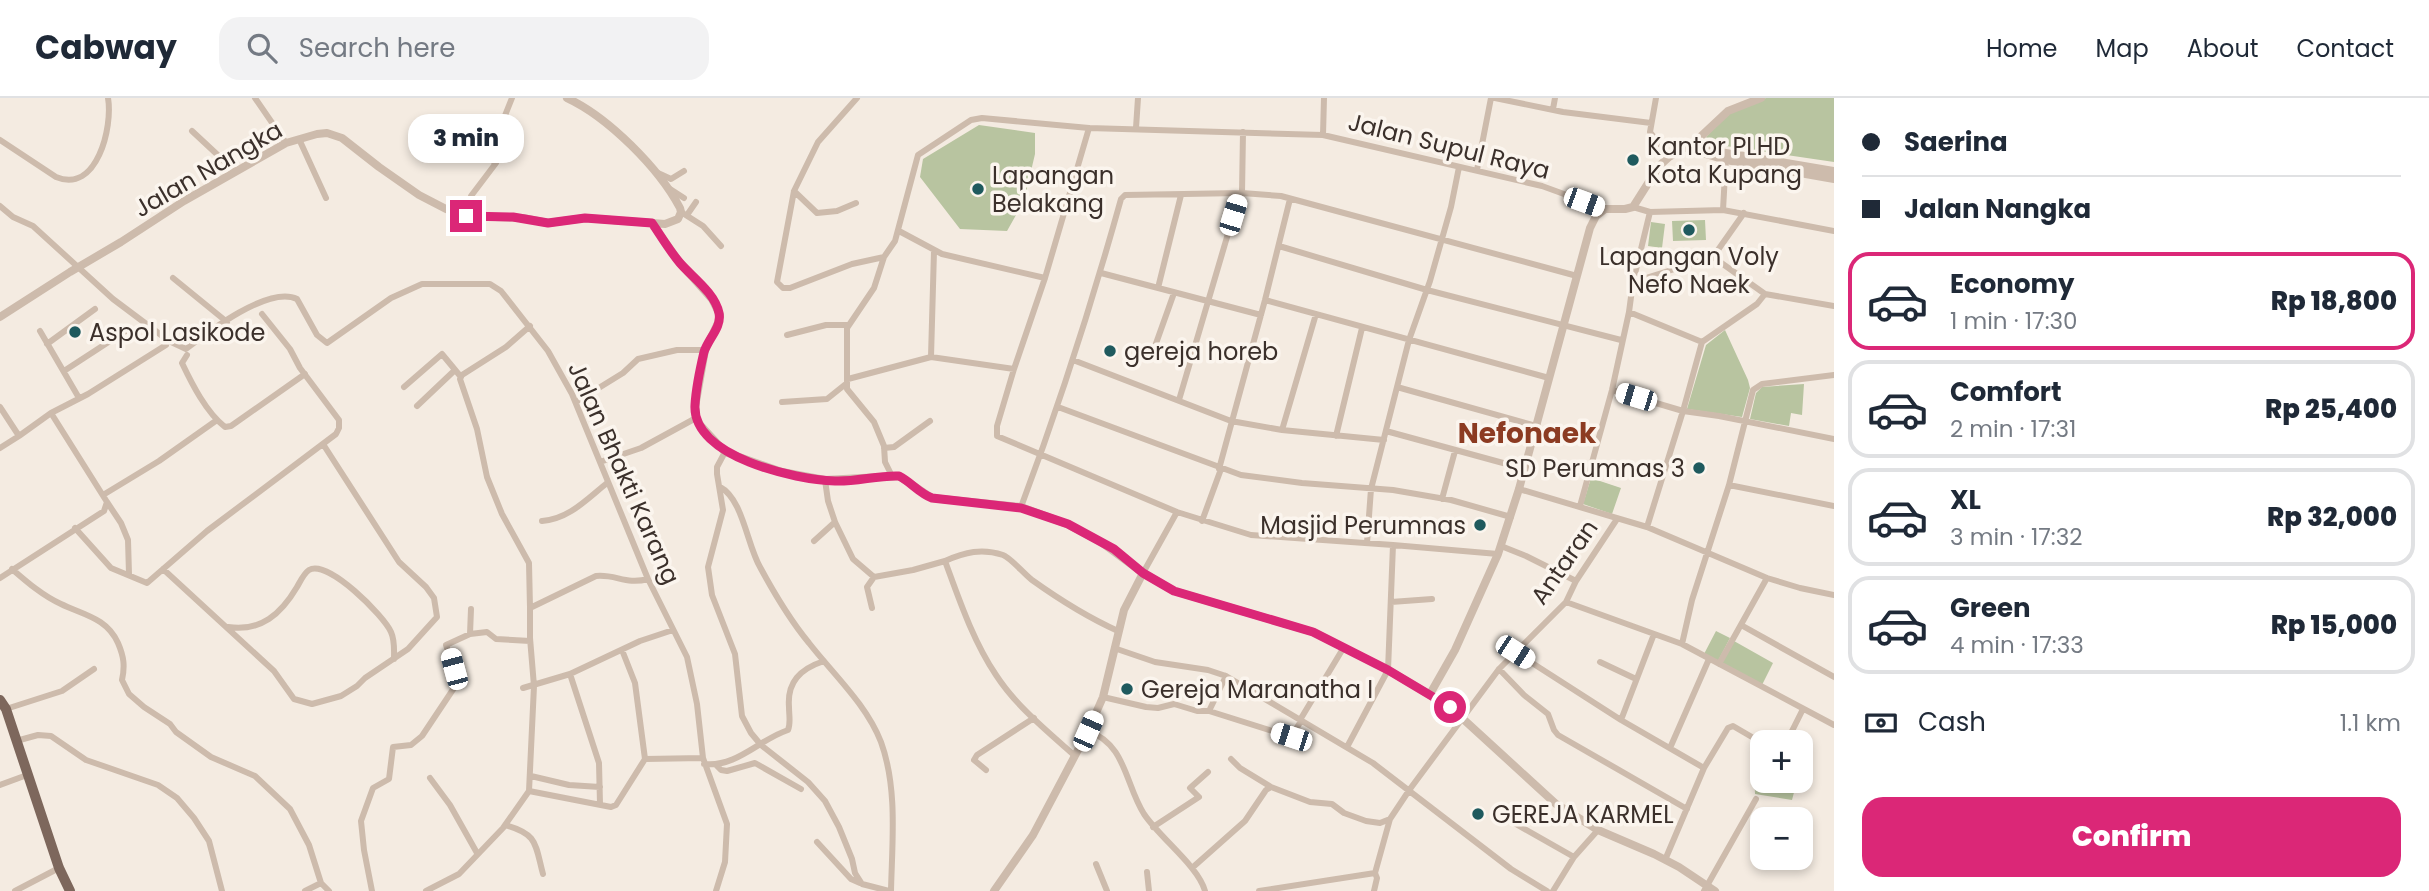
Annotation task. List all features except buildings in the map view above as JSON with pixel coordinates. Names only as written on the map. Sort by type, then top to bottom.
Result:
[{"type":"main road","points":[[3,704],[59,868],[70,891]]},
{"type":"street","points":[[0,140],[56,177],[75,179],[90,169],[102,149],[108,120],[108,98]]},
{"type":"street","points":[[255,98],[286,143]]},
{"type":"street","points":[[468,216],[471,196],[496,163],[489,158],[503,132],[504,118],[512,98]]},
{"type":"street","points":[[567,98],[614,131],[658,173],[684,214],[704,226],[721,246]]},
{"type":"street","points":[[857,98],[818,142],[794,191],[777,279],[783,288],[790,288],[852,264],[884,257]]},
{"type":"street","points":[[1136,128],[1138,98]]},
{"type":"street","points":[[1323,135],[1324,98]]},
{"type":"street","points":[[1477,170],[1493,98],[1575,114],[1651,123]]},
{"type":"street","points":[[1553,109],[1555,98]]},
{"type":"street","points":[[1657,98],[1651,136],[1669,157]]},
{"type":"street","points":[[1633,207],[1659,166],[1669,157],[1696,141],[1728,111],[1761,98]]},
{"type":"street","name":"Jalan Supul Raya","points":[[848,325],[874,288],[884,257],[893,246],[918,155],[971,120],[982,118],[1089,128],[1323,135],[1542,187],[1605,209]]},
{"type":"street","points":[[1089,128],[1045,278],[1014,369],[997,426],[997,436],[1177,512],[1251,535],[1500,550],[1576,581]]},
{"type":"street","points":[[192,131],[236,172]]},
{"type":"street","points":[[1179,400],[1241,193],[1243,132]]},
{"type":"street","name":"Jalan Nangka","points":[[0,317],[184,201],[286,143],[317,134],[336,135],[349,142],[419,195],[446,209],[468,216],[513,217],[548,223],[585,218],[673,223],[684,214]]},
{"type":"street","points":[[299,139],[326,198]]},
{"type":"street","points":[[1696,141],[1708,150],[1726,157],[1834,171]]},
{"type":"street","points":[[1687,146],[1695,151],[1834,178]]},
{"type":"street","points":[[1723,210],[1726,157]]},
{"type":"street","points":[[1367,543],[1371,489],[1409,340],[1427,290],[1455,191],[1459,167]]},
{"type":"street","points":[[658,173],[671,179],[684,171]]},
{"type":"street","points":[[670,189],[684,198]]},
{"type":"street","points":[[794,191],[817,213],[837,211],[856,203]]},
{"type":"street","points":[[1021,508],[1058,407],[1123,196],[1127,194],[1268,194],[1577,276]]},
{"type":"street","points":[[1158,288],[1181,195]]},
{"type":"street","points":[[1202,521],[1220,469],[1290,199]]},
{"type":"street","points":[[684,214],[696,202]]},
{"type":"street","points":[[0,206],[13,217],[33,226],[78,267]]},
{"type":"street","points":[[1430,694],[1455,650],[1500,550],[1525,469],[1590,228],[1596,216],[1605,209],[1633,207],[1650,212],[1723,210],[1834,231]]},
{"type":"street","points":[[1580,506],[1612,390],[1650,212]]},
{"type":"street","points":[[1633,282],[1713,257],[1744,213]]},
{"type":"street","points":[[652,223],[680,263],[718,309],[719,323],[705,350],[695,407],[696,418],[707,435],[725,452],[782,472],[837,481],[892,476],[907,480],[919,492],[932,498],[1021,508],[1068,524],[1091,536],[1114,549],[1143,573],[1174,591],[1313,632],[1430,694],[1463,717],[1549,798],[1598,830],[1665,860],[1705,888],[1715,891]]},
{"type":"street","points":[[899,231],[934,251],[1045,278]]},
{"type":"street","points":[[1279,246],[1427,290],[1621,340]]},
{"type":"street","points":[[931,357],[934,251]]},
{"type":"street","points":[[1713,257],[1765,294],[1834,306]]},
{"type":"street","name":"Jalan Bhakti Karang","points":[[78,267],[113,299],[169,341],[186,349],[207,332],[257,301],[292,297],[300,303],[320,340],[327,343],[391,298],[411,288],[435,283],[489,284],[496,287],[530,326],[554,361],[576,402],[648,579],[687,657],[704,761],[727,824],[725,862],[716,891]]},
{"type":"street","points":[[1101,273],[1261,315]]},
{"type":"street","points":[[173,278],[227,322]]},
{"type":"street","points":[[1154,349],[1174,292]]},
{"type":"street","points":[[1647,527],[1702,342],[1757,304],[1765,294]]},
{"type":"street","points":[[1265,300],[1549,378]]},
{"type":"street","points":[[47,344],[96,309]]},
{"type":"street","points":[[1629,312],[1702,342]]},
{"type":"street","points":[[75,528],[111,568],[147,583],[207,531],[336,434],[339,420],[262,314]]},
{"type":"street","points":[[1282,430],[1315,314]]},
{"type":"street","points":[[787,335],[826,325],[848,325],[846,335],[850,395],[874,422],[884,448],[885,462],[892,476]]},
{"type":"street","points":[[426,891],[459,874],[505,825],[529,790],[534,686],[530,641],[529,563],[502,514],[487,477],[477,429],[460,384],[461,377],[506,347],[530,326]]},
{"type":"street","points":[[64,371],[130,328]]},
{"type":"street","points":[[1336,436],[1362,328]]},
{"type":"street","points":[[40,331],[79,398]]},
{"type":"street","points":[[0,448],[51,413],[166,345]]},
{"type":"street","points":[[576,402],[622,373],[638,359],[677,350],[705,350]]},
{"type":"street","points":[[404,387],[442,354],[461,377]]},
{"type":"street","points":[[187,355],[182,363],[217,420],[225,427],[231,426],[305,374]]},
{"type":"street","points":[[782,402],[827,399],[848,381],[931,357],[1014,369]]},
{"type":"street","points":[[1073,360],[1231,421],[1336,436],[1385,436],[1525,469]]},
{"type":"street","points":[[417,406],[455,370]]},
{"type":"street","points":[[1682,644],[1692,600],[1729,485],[1753,390],[1756,386],[1834,374]]},
{"type":"street","points":[[1397,387],[1536,426]]},
{"type":"street","points":[[1612,390],[1683,411],[1834,439]]},
{"type":"street","points":[[0,407],[19,436]]},
{"type":"street","points":[[1058,407],[1220,469],[1256,478],[1393,490],[1442,499],[1511,517]]},
{"type":"street","points":[[51,413],[121,523],[128,540],[129,574]]},
{"type":"street","points":[[600,462],[641,448],[696,418]]},
{"type":"street","points":[[103,495],[159,461],[217,420]]},
{"type":"street","points":[[884,448],[894,447],[930,421]]},
{"type":"street","points":[[163,569],[274,671],[294,699],[312,705],[341,696],[408,649],[437,617],[434,598],[399,562],[323,444]]},
{"type":"street","points":[[1442,499],[1455,451]]},
{"type":"street","points":[[725,452],[717,467],[723,510],[708,567],[709,582],[722,625],[735,654],[742,716],[761,745],[807,782],[824,801],[839,827],[855,873],[862,884]]},
{"type":"street","points":[[825,480],[835,522],[853,559],[874,577]]},
{"type":"street","points":[[542,521],[574,510],[607,483]]},
{"type":"street","points":[[1729,485],[1834,506]]},
{"type":"street","points":[[720,487],[733,499],[758,565],[806,640],[863,708],[881,744],[892,808],[890,891],[851,879],[817,842]]},
{"type":"street","points":[[1519,489],[1647,527],[1768,578],[1834,595]]},
{"type":"street","points":[[0,578],[104,510],[107,502]]},
{"type":"street","points":[[994,891],[1033,835],[1088,731],[1103,697],[1124,610],[1177,512]]},
{"type":"street","name":"Antaran","points":[[1374,891],[1377,881],[1375,873],[1390,819],[1499,669],[1566,602],[1576,581],[1617,519]]},
{"type":"street","points":[[814,541],[835,522]]},
{"type":"street","points":[[1347,747],[1388,670],[1393,545]]},
{"type":"street","points":[[872,608],[867,587],[874,577],[913,570],[970,551],[1007,557],[1021,572],[1049,592],[1087,616],[1118,631]]},
{"type":"street","points":[[945,561],[962,606],[994,673],[1034,718],[1075,756]]},
{"type":"street","points":[[226,627],[241,629],[274,618],[289,600],[303,576],[316,568],[340,579],[379,613],[393,637],[394,659]]},
{"type":"street","points":[[12,569],[61,604],[103,623],[120,647],[125,661],[122,680],[136,701],[211,757],[255,776],[290,809],[309,845],[321,883],[329,891]]},
{"type":"street","points":[[530,608],[596,576],[604,575],[631,582],[648,579]]},
{"type":"street","points":[[1719,664],[1768,578]]},
{"type":"street","points":[[1391,602],[1432,599]]},
{"type":"street","points":[[1566,602],[1682,644],[1834,725]]},
{"type":"street","points":[[470,634],[471,609]]},
{"type":"street","points":[[1741,625],[1834,677]]},
{"type":"street","points":[[523,688],[570,674],[673,630]]},
{"type":"street","points":[[372,891],[361,830],[365,805],[375,786],[389,779],[393,747],[411,745],[422,736],[456,685],[456,675],[446,645],[470,634],[486,632],[496,639],[530,641]]},
{"type":"street","points":[[1621,720],[1654,634]]},
{"type":"street","points":[[1103,697],[1146,707],[1158,708],[1174,704],[1197,711],[1209,711],[1291,737],[1344,647]]},
{"type":"street","points":[[1114,648],[1155,662],[1208,670],[1226,676],[1347,747],[1410,789],[1517,874],[1547,891]]},
{"type":"street","points":[[529,790],[616,805],[645,759],[635,683],[622,650]]},
{"type":"street","points":[[1515,652],[1621,720],[1704,768]]},
{"type":"street","points":[[1670,748],[1709,659]]},
{"type":"street","points":[[717,766],[790,729],[789,696],[793,680],[803,670],[824,661]]},
{"type":"street","points":[[1600,662],[1636,679]]},
{"type":"street","points":[[3,704],[62,691],[94,669]]},
{"type":"street","points":[[1499,669],[1524,695],[1548,714],[1558,735],[1687,809]]},
{"type":"street","points":[[570,674],[599,763],[600,804]]},
{"type":"street","points":[[1209,711],[1226,676]]},
{"type":"street","points":[[1665,860],[1704,768],[1731,725],[1757,740],[1770,738],[1780,742],[1790,735],[1803,709]]},
{"type":"street","points":[[986,770],[975,763],[977,755],[1034,718]]},
{"type":"street","points":[[1088,731],[1111,744],[1123,766],[1134,798],[1153,827],[1192,867],[1205,891]]},
{"type":"street","points":[[16,741],[38,735],[51,736],[86,760],[158,785],[177,799],[209,841],[222,891]]},
{"type":"street","points":[[645,759],[704,761],[727,771],[754,763],[800,789]]},
{"type":"street","points":[[1231,759],[1240,768],[1271,787],[1310,802],[1332,804],[1344,813],[1366,821],[1380,823],[1390,819]]},
{"type":"street","points":[[1153,827],[1199,797],[1190,788],[1208,772]]},
{"type":"street","points":[[0,785],[27,775]]},
{"type":"street","points":[[531,776],[569,785],[600,787]]},
{"type":"street","points":[[430,778],[450,805],[477,853]]},
{"type":"street","points":[[1192,867],[1239,827],[1271,787]]},
{"type":"street","points":[[1705,888],[1756,799]]},
{"type":"street","points":[[1514,823],[1574,857]]},
{"type":"street","points":[[505,825],[526,832],[536,846],[543,874]]},
{"type":"street","points":[[1553,891],[1574,857],[1598,830]]},
{"type":"street","points":[[1096,864],[1107,891]]},
{"type":"street","points":[[15,891],[59,868]]},
{"type":"street","points":[[1147,872],[1149,891]]},
{"type":"street","points":[[1259,891],[1375,873]]},
{"type":"street","points":[[305,891],[321,883]]},
{"type":"green space","points":[[1766,98],[1834,98],[1834,162],[1712,144],[1706,137],[1731,110]]},
{"type":"green space","name":"Lapangan Belakang","points":[[979,125],[1035,133],[1035,154],[1024,201],[1007,231],[960,229],[920,177],[923,159]]},
{"type":"green space","name":"Lapangan Voly Nefo Naek","points":[[1705,220],[1706,240],[1673,241],[1672,221]]},
{"type":"green space","points":[[1651,222],[1665,224],[1662,248],[1648,246]]},
{"type":"green space","points":[[1725,330],[1750,388],[1742,417],[1687,409],[1706,345]]},
{"type":"green space","points":[[1804,384],[1802,415],[1791,413],[1789,426],[1750,419],[1756,393],[1762,387]]},
{"type":"green space","points":[[1591,478],[1621,488],[1612,514],[1583,504]]},
{"type":"green space","points":[[1716,631],[1730,638],[1718,661],[1704,654]]},
{"type":"green space","points":[[1734,641],[1773,663],[1762,685],[1722,663]]},
{"type":"green space","points":[[1755,793],[1794,793],[1792,800]]},
{"type":"place","name":"Kantor PLHD Kota Kupang","points":[[1633,160]]},
{"type":"place","name":"Lapangan Belakang","points":[[978,189]]},
{"type":"place","name":"Lapangan Voly Nefo Naek","points":[[1689,230]]},
{"type":"place","name":"Aspol Lasikode","points":[[75,332]]},
{"type":"place","name":"gereja horeb","points":[[1110,351]]},
{"type":"place","name":"SD Perumnas 3","points":[[1699,468]]},
{"type":"place","name":"Masjid Perumnas","points":[[1480,525]]},
{"type":"place","name":"Gereja Maranatha I","points":[[1127,689]]},
{"type":"place","name":"GEREJA KARMEL","points":[[1478,814]]},
{"type":"district","name":"Nefonaek","points":[[1527,433]]},
{"type":"route","points":[[466,216],[513,217],[548,223],[585,218],[652,223],[680,263],[712,299],[720,315],[719,323],[705,350],[695,407],[696,418],[707,435],[725,452],[782,472],[825,480],[899,476],[919,492],[932,498],[1021,508],[1068,524],[1114,549],[1143,573],[1174,591],[1313,632],[1388,670],[1450,707]]}]
